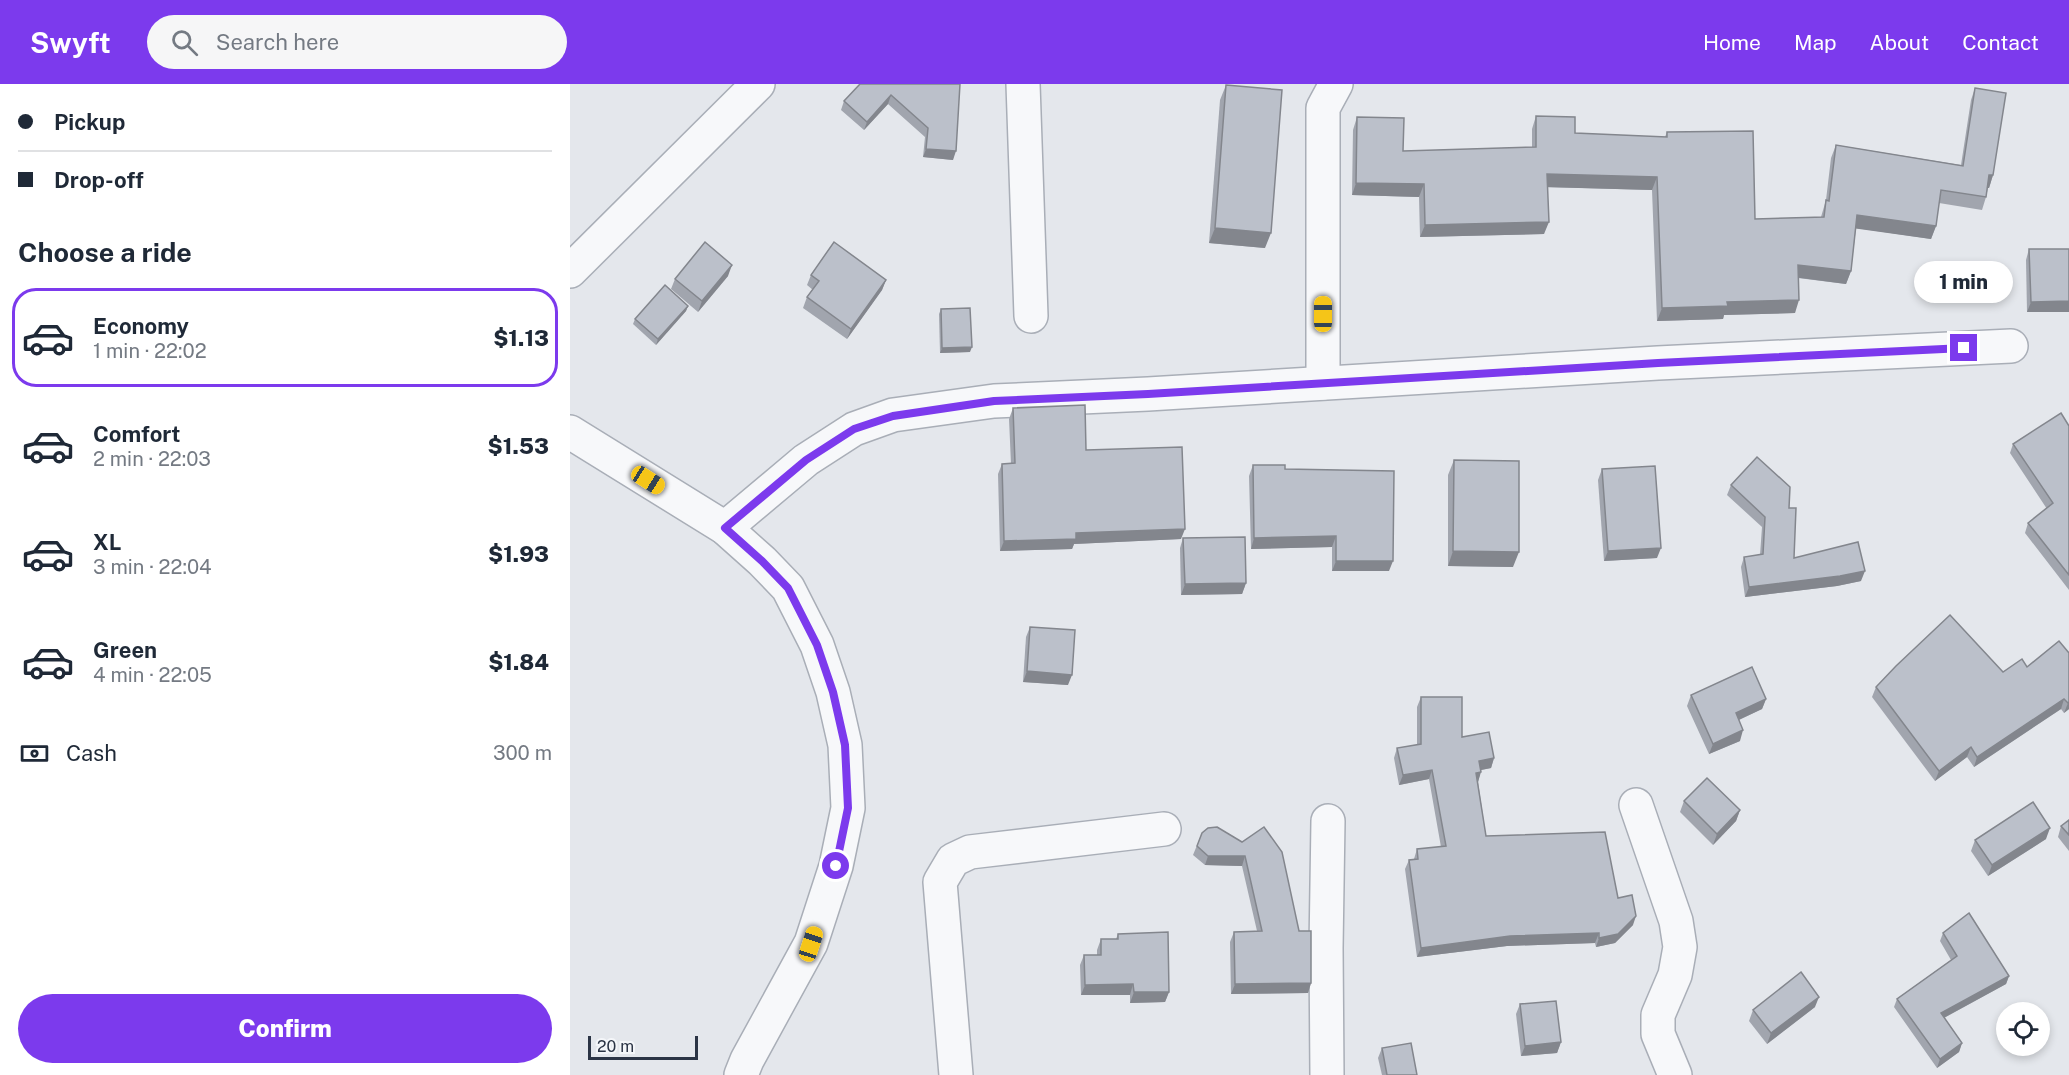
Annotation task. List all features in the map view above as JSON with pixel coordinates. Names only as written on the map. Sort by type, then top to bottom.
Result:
[{"type":"street","points":[[570,271],[758,84]]},
{"type":"street","points":[[1023,84],[1031,316]]},
{"type":"street","points":[[1323,383],[1323,108],[1336,84]]},
{"type":"street","points":[[725,528],[806,460],[854,429],[893,416],[994,401],[1658,363],[2012,346]]},
{"type":"street","points":[[570,432],[725,528],[762,561],[788,588],[817,645],[833,692],[845,745],[848,808],[836,866],[811,944],[741,1075]]},
{"type":"street","points":[[1636,805],[1676,921],[1680,947],[1675,975],[1658,1015],[1658,1034],[1668,1069]]},
{"type":"street","points":[[1327,1075],[1328,821]]},
{"type":"street","points":[[956,1075],[940,882],[952,860],[970,852],[1164,829]]},
{"type":"building","points":[[860,84],[960,84],[956,151],[926,149],[928,128],[891,95],[867,122],[844,101]]},
{"type":"building","points":[[1226,85],[1282,90],[1271,233],[1215,228]]},
{"type":"building","points":[[1975,88],[2006,93],[1993,175],[1989,175],[1986,197],[1941,190],[1936,226],[1857,215],[1851,271],[1798,265],[1799,300],[1727,302],[1728,306],[1662,308],[1657,177],[1547,174],[1549,222],[1425,225],[1424,184],[1356,183],[1357,117],[1404,118],[1403,151],[1536,147],[1536,116],[1575,117],[1575,133],[1667,137],[1667,132],[1753,131],[1755,219],[1824,217],[1826,200],[1829,201],[1836,145],[1963,166]]},
{"type":"building","points":[[705,242],[732,265],[702,301],[675,279]]},
{"type":"building","points":[[834,242],[886,280],[851,329],[807,297],[819,281],[811,275]]},
{"type":"building","points":[[2029,249],[2069,249],[2069,301],[2031,302]]},
{"type":"building","points":[[665,285],[688,306],[658,339],[635,319]]},
{"type":"building","points":[[970,308],[972,347],[942,348],[941,309]]},
{"type":"building","points":[[1085,405],[1086,450],[1182,447],[1185,529],[1076,533],[1076,539],[1004,541],[1002,464],[1015,463],[1013,408]]},
{"type":"building","points":[[2061,413],[2069,426],[2069,575],[2028,523],[2053,503],[2013,444]]},
{"type":"building","points":[[1757,457],[1790,487],[1789,508],[1796,508],[1794,558],[1858,542],[1865,571],[1749,587],[1744,557],[1763,554],[1765,517],[1731,485]]},
{"type":"building","points":[[1454,460],[1519,461],[1519,552],[1453,551]]},
{"type":"building","points":[[1253,465],[1285,465],[1285,469],[1394,471],[1393,561],[1336,561],[1336,536],[1254,538]]},
{"type":"building","points":[[1655,466],[1661,548],[1608,551],[1602,469]]},
{"type":"building","points":[[1245,537],[1246,583],[1185,584],[1183,538]]},
{"type":"building","points":[[1950,615],[2003,672],[2022,659],[2027,667],[2059,641],[2069,653],[2069,702],[2064,699],[1977,757],[1971,747],[1939,771],[1876,687]]},
{"type":"building","points":[[1030,627],[1075,630],[1072,675],[1027,671]]},
{"type":"building","points":[[1752,667],[1766,699],[1736,713],[1743,730],[1713,744],[1691,695]]},
{"type":"building","points":[[1421,697],[1462,697],[1462,737],[1489,732],[1494,758],[1479,761],[1481,772],[1476,773],[1486,836],[1605,832],[1618,898],[1632,895],[1636,916],[1618,934],[1599,938],[1599,933],[1510,936],[1421,948],[1409,860],[1418,859],[1417,849],[1446,846],[1432,770],[1403,775],[1397,748],[1421,744]]},
{"type":"building","points":[[1707,778],[1740,810],[1717,834],[1684,801]]},
{"type":"building","points":[[2033,802],[2050,828],[1992,865],[1975,840]]},
{"type":"building","points":[[2069,820],[2069,835],[2061,826]]},
{"type":"building","points":[[1217,827],[1242,842],[1264,827],[1282,852],[1299,931],[1311,931],[1311,983],[1235,984],[1234,932],[1262,931],[1245,856],[1208,856],[1197,846],[1202,833],[1208,828]]},
{"type":"building","points":[[1969,913],[2009,976],[1941,1013],[1962,1043],[1940,1059],[1897,999],[1957,956],[1943,933]]},
{"type":"building","points":[[1168,932],[1169,992],[1134,992],[1133,984],[1085,985],[1084,955],[1101,955],[1101,939],[1118,939],[1118,934]]},
{"type":"building","points":[[1801,972],[1819,997],[1771,1033],[1753,1010]]},
{"type":"building","points":[[1556,1001],[1561,1042],[1525,1046],[1520,1004]]},
{"type":"building","points":[[1411,1043],[1417,1075],[1387,1075],[1382,1048]]},
{"type":"route","points":[[836,866],[848,808],[845,745],[833,692],[817,645],[788,588],[725,528],[806,460],[854,429],[893,416],[994,401],[1964,348]]}]
